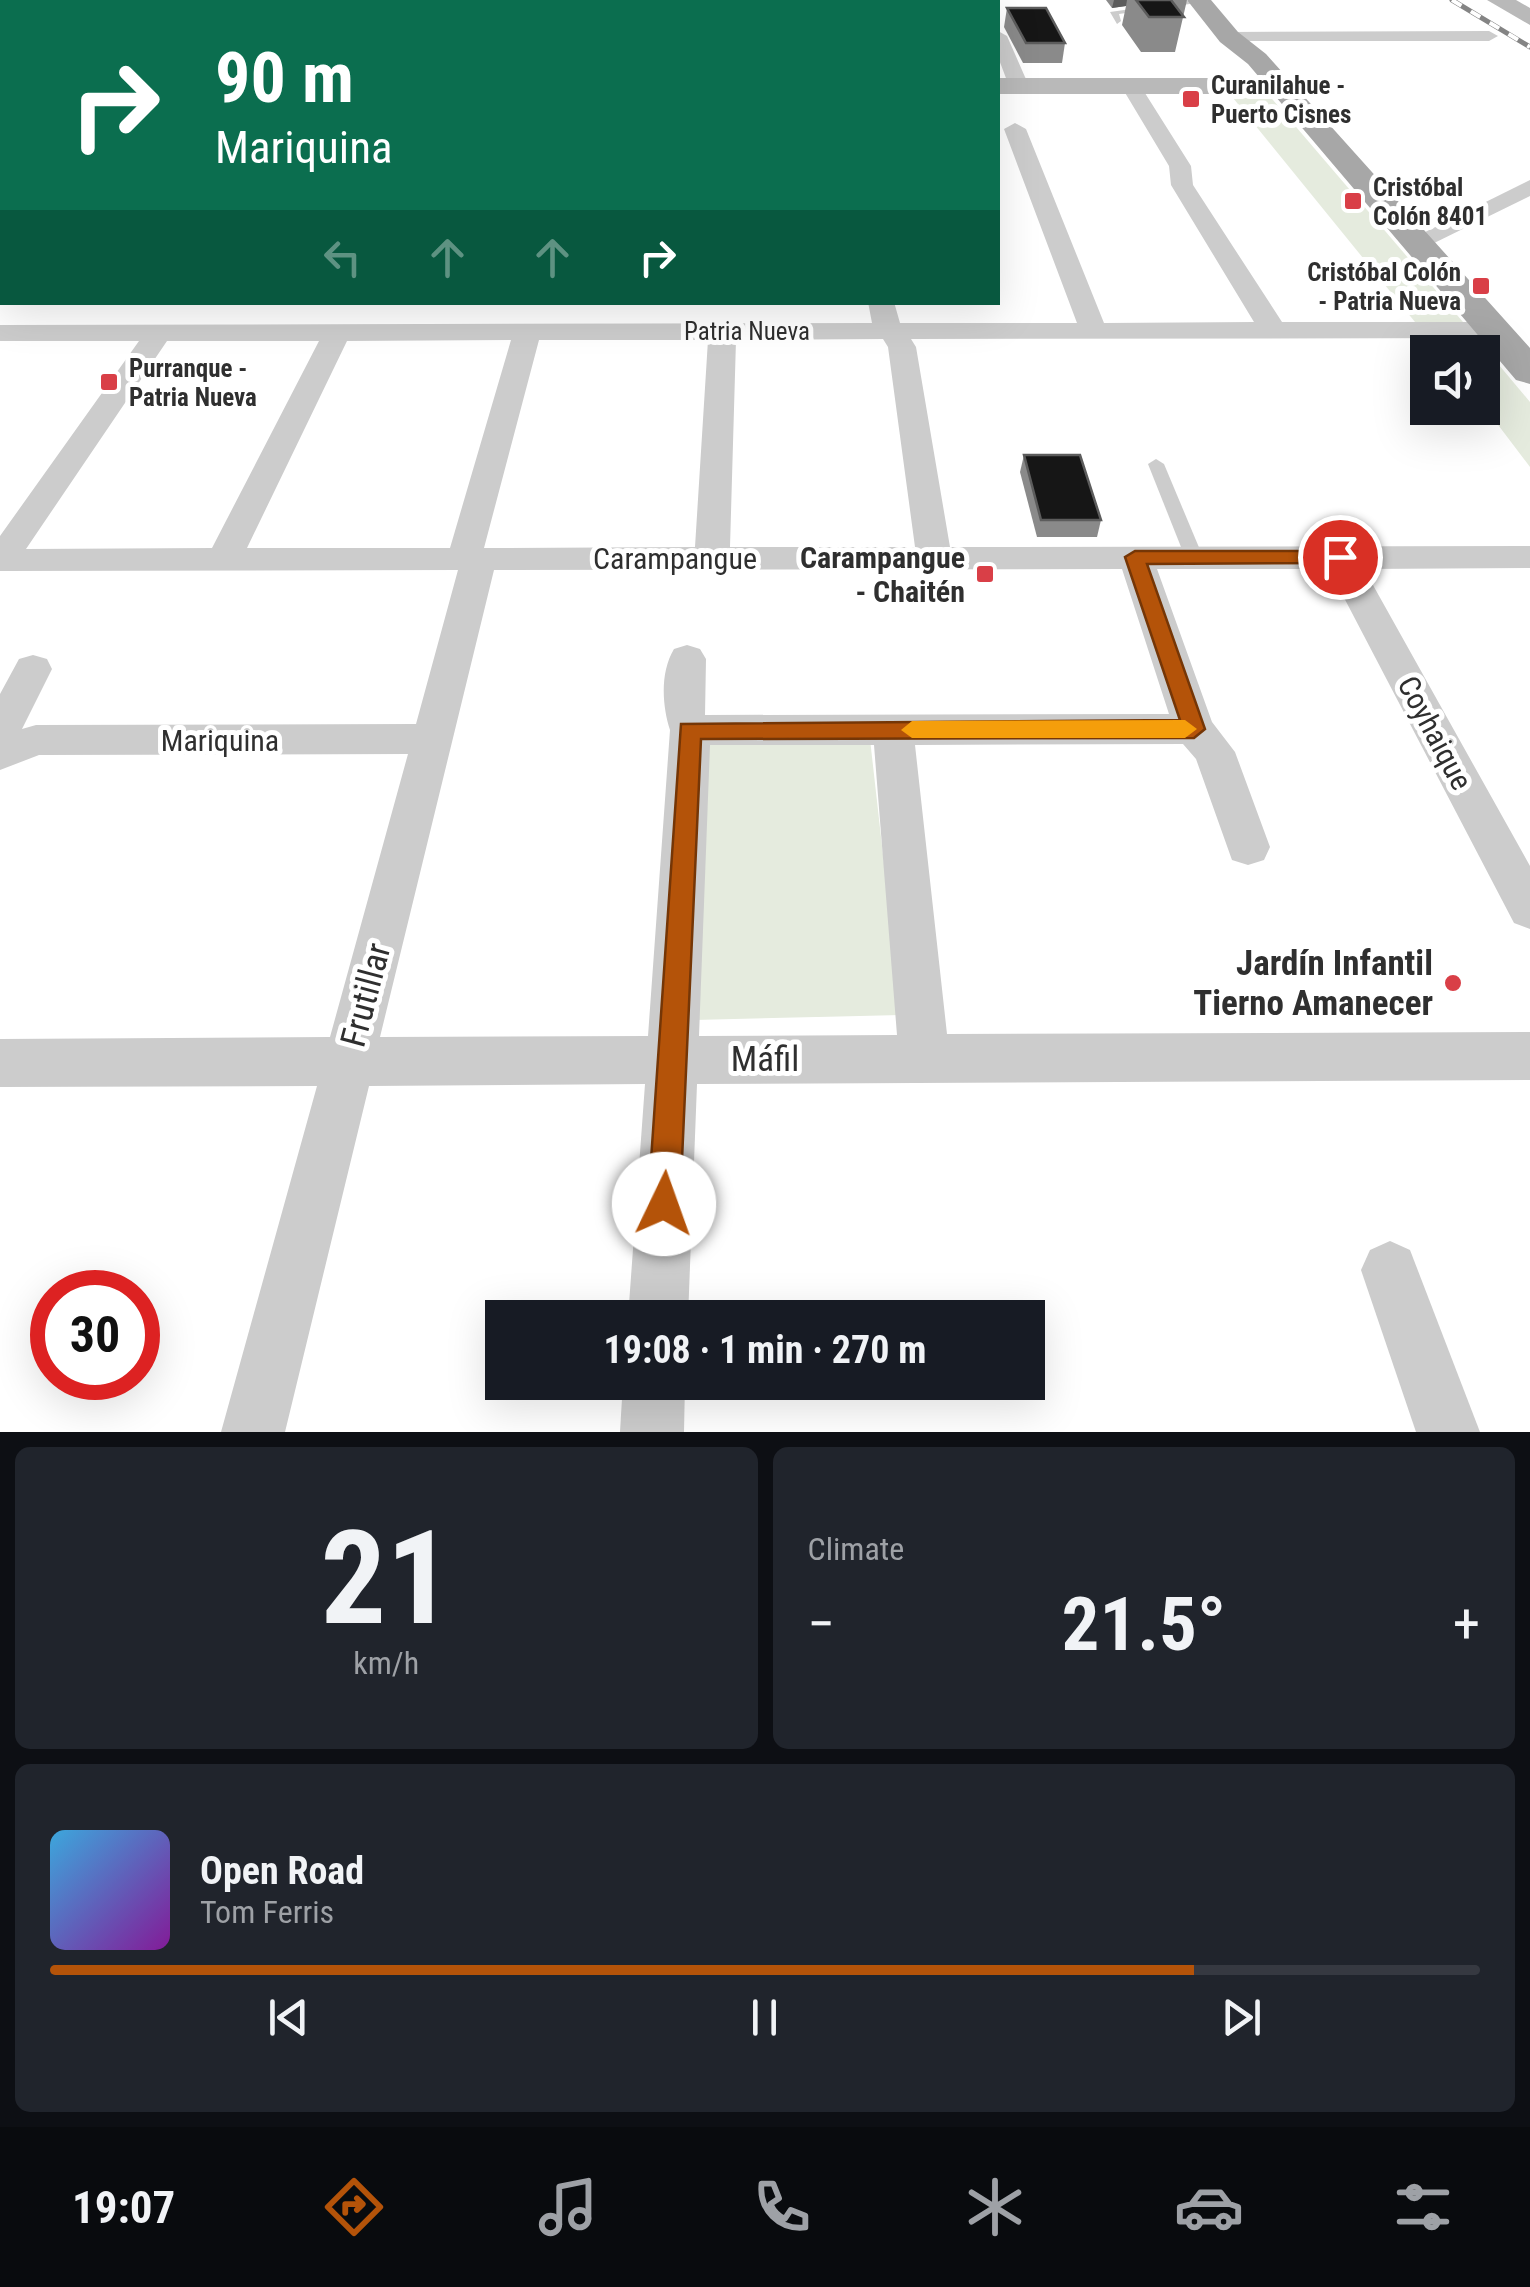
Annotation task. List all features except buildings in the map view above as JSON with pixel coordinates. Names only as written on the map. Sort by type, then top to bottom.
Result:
[{"type":"main road","points":[[1498,0],[1530,18]]},
{"type":"main road","points":[[1200,1],[1229,37],[1275,80],[1530,372]]},
{"type":"main road","points":[[1007,80],[1275,80]]},
{"type":"main road","points":[[1007,80],[1132,86],[1275,80]]},
{"type":"street","points":[[1229,37],[1489,36]]},
{"type":"street","points":[[1000,46],[1007,80]]},
{"type":"street","points":[[1132,86],[1180,166],[1182,185],[1273,330]]},
{"type":"street","points":[[1014,129],[1025,180],[1094,330]]},
{"type":"street","points":[[1417,242],[1530,186]]},
{"type":"street","points":[[277,332],[291,305]]},
{"type":"street","points":[[483,332],[491,305]]},
{"type":"street","points":[[684,332],[686,305]]},
{"type":"street","points":[[887,317],[902,347],[934,558]]},
{"type":"street","name":"Patria Nueva","points":[[0,333],[722,332],[887,317],[1094,330],[1493,330]]},
{"type":"street","points":[[1,560],[159,332]]},
{"type":"street","points":[[224,559],[337,332]]},
{"type":"street","name":"Frutillar","points":[[253,1432],[433,739],[526,332]]},
{"type":"street","points":[[712,558],[722,332]]},
{"type":"street","name":"Carampangue","points":[[1,560],[1530,556]]},
{"type":"street","points":[[1135,557],[1194,729],[1214,752],[1248,847]]},
{"type":"street","name":"Coyhaique","points":[[1340,557],[1530,909]]},
{"type":"street","points":[[659,1300],[690,730],[683,710],[687,659]]},
{"type":"street","points":[[4,751],[1,728],[33,668]]},
{"type":"street","points":[[690,730],[1194,729]]},
{"type":"street","points":[[893,730],[924,1059]]},
{"type":"street","name":"Mariquina","points":[[4,751],[36,740],[433,739]]},
{"type":"street","name":"Máfil","points":[[0,1063],[1530,1056]]},
{"type":"street","points":[[1390,1270],[1448,1432]]},
{"type":"street","points":[[652,1432],[653,1400]]},
{"type":"lane","points":[[1117,21],[1114,12],[1200,1]]},
{"type":"lane","points":[[1156,464],[1194,557]]},
{"type":"shaded area","points":[[1229,93],[1267,93],[1463,322],[1415,322]]},
{"type":"shaded area","points":[[1500,366],[1530,402],[1530,467],[1498,425]]},
{"type":"shaded area","points":[[870,739],[901,1015],[694,1020],[702,741]]},
{"type":"railway","points":[[1452,0],[1530,47]]},
{"type":"slow traffic","points":[[912,730],[1185,729]]},
{"type":"place","name":"Curanilahue - Puerto Cisnes","points":[[1191,99]]},
{"type":"place","name":"Cristóbal Colón 8401","points":[[1353,201]]},
{"type":"place","name":"Cristóbal Colón - Patria Nueva","points":[[1481,286]]},
{"type":"place","name":"Purranque - Patria Nueva","points":[[109,382]]},
{"type":"place","name":"Carampangue - Chaitén","points":[[985,574]]},
{"type":"place","name":"Jardín Infantil Tierno Amanecer","points":[[1453,983]]},
{"type":"route","points":[[664,1204],[690,730],[1194,729],[1135,557],[1340,557]]}]
